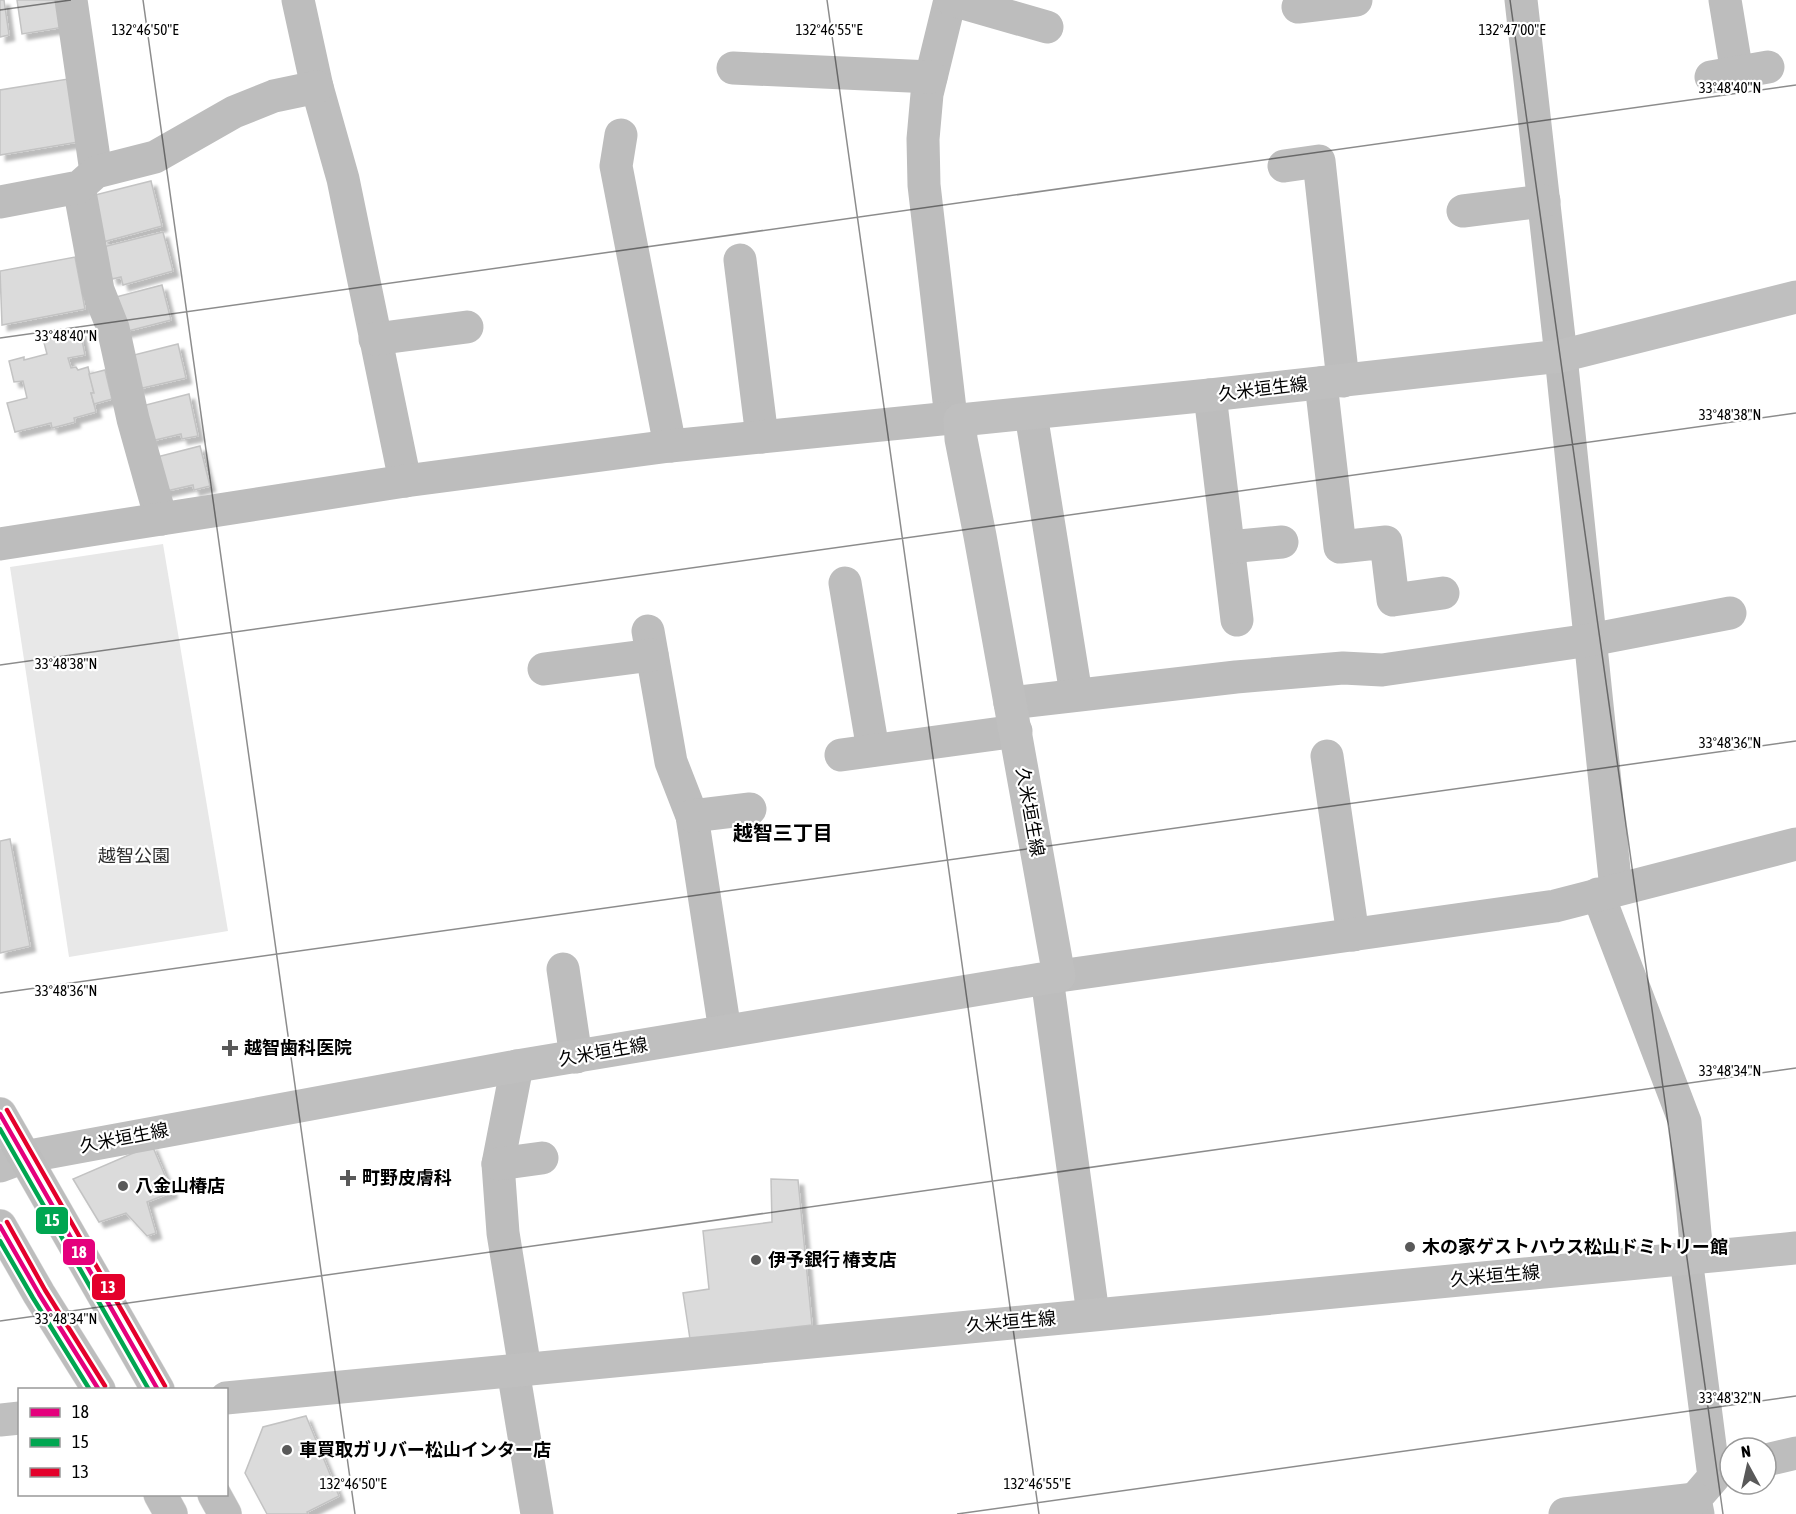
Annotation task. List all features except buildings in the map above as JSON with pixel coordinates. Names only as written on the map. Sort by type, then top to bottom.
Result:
[{"type":"main road","points":[[71,0],[98,290],[113,328],[133,419],[161,519]]},
{"type":"main road","points":[[298,0],[317,87],[343,179],[405,481]]},
{"type":"main road","points":[[0,544],[405,481],[670,446],[956,419],[924,186],[923,139],[931,77],[951,0],[1047,27]]},
{"type":"main road","points":[[1298,7],[1356,0]]},
{"type":"main road","points":[[1521,0],[1590,640],[1607,892],[1685,1122],[1691,1257],[1709,1490],[1565,1514]]},
{"type":"main road","points":[[1725,0],[1724,75],[1768,67]]},
{"type":"main road","points":[[734,68],[931,77]]},
{"type":"main road","points":[[0,202],[87,180],[155,157],[234,112],[274,96],[317,87]]},
{"type":"main road","points":[[621,135],[616,166],[670,446]]},
{"type":"main road","points":[[1284,166],[1319,161],[1340,547],[1386,542],[1393,600],[1443,593]]},
{"type":"main road","points":[[1463,211],[1544,201]]},
{"type":"main road","points":[[740,260],[762,436]]},
{"type":"main road","name":"久米垣生線","points":[[12,1161],[517,1066],[1053,977],[1013,717],[956,419],[1031,414],[1561,356],[1796,297]]},
{"type":"main road","points":[[375,339],[466,327]]},
{"type":"main road","points":[[1210,395],[1238,620]]},
{"type":"main road","points":[[1031,414],[1076,694]]},
{"type":"main road","points":[[1229,547],[1282,542]]},
{"type":"main road","points":[[845,583],[873,750]]},
{"type":"main road","points":[[841,755],[873,750],[1013,717],[1076,694],[1343,668],[1382,670],[1590,640],[1730,613]]},
{"type":"main road","points":[[544,669],[650,643],[670,762],[692,816],[725,1031]]},
{"type":"main road","points":[[1327,756],[1353,935]]},
{"type":"main road","points":[[692,816],[750,809]]},
{"type":"main road","points":[[1093,1314],[1053,977],[1555,906],[1796,844]]},
{"type":"main road","points":[[563,969],[576,1057]]},
{"type":"main road","points":[[517,1066],[498,1164],[503,1233],[537,1514]]},
{"type":"main road","points":[[0,1114],[12,1161],[157,1388]]},
{"type":"main road","points":[[498,1164],[542,1158]]},
{"type":"main road","points":[[0,1226],[39,1294],[98,1388]]},
{"type":"main road","name":"久米垣生線","points":[[228,1398],[1796,1248]]},
{"type":"main road","points":[[0,1420],[18,1418]]},
{"type":"main road","points":[[1778,1457],[1796,1453]]},
{"type":"main road","points":[[161,1496],[171,1514]]},
{"type":"main road","points":[[215,1496],[225,1514]]},
{"type":"green space","name":"越智公園","points":[[163,544],[228,931],[69,957],[10,567]]},
{"type":"transit line","name":"13","points":[[7,1110],[165,1386]]},
{"type":"transit line","name":"18","points":[[0,1114],[157,1388]]},
{"type":"transit line","name":"15","points":[[0,1129],[148,1388]]},
{"type":"transit line","name":"13","points":[[7,1222],[45,1290],[105,1386]]},
{"type":"transit line","name":"18","points":[[0,1226],[98,1388]]},
{"type":"transit line","name":"15","points":[[0,1241],[89,1388]]},
{"type":"place","name":"越智歯科医院","points":[[230,1048]]},
{"type":"place","name":"町野皮膚科","points":[[348,1178]]},
{"type":"place","name":"八金山椿店","points":[[123,1186]]},
{"type":"place","name":"木の家ゲストハウス松山ドミトリー館","points":[[1410,1247]]},
{"type":"place","name":"伊予銀行 椿支店","points":[[756,1260]]},
{"type":"place","name":"車買取ガリバー松山インター店","points":[[287,1450]]},
{"type":"district","name":"越智三丁目","points":[[783,833]]}]
